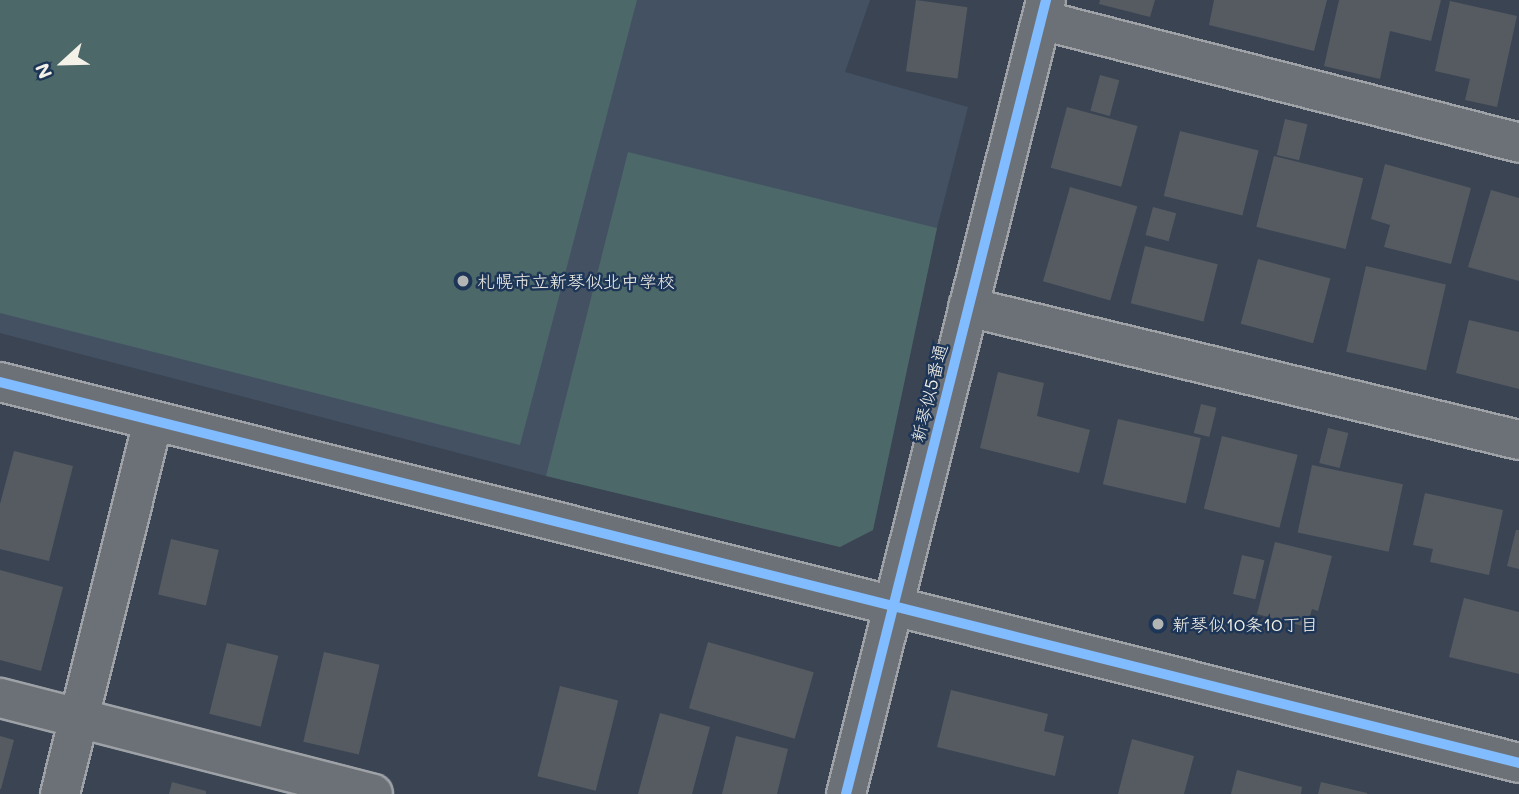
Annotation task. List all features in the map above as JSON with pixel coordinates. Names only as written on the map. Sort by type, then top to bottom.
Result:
[{"type":"street","points":[[1043,10],[1519,143]]},
{"type":"street","name":"新琴似5番通","points":[[846,794],[1043,10]]},
{"type":"street","points":[[968,307],[1519,440]]},
{"type":"street","points":[[0,382],[1519,763]]},
{"type":"street","points":[[60,794],[153,421]]},
{"type":"street","points":[[0,698],[373,794]]},
{"type":"shaded area","name":"札幌市立新琴似北中学校","points":[[0,0],[870,0],[845,72],[968,107],[937,228],[873,530],[840,547],[546,476],[0,333]]},
{"type":"green space","points":[[0,0],[637,0],[520,445],[0,313]]},
{"type":"green space","points":[[628,152],[937,228],[873,530],[840,547],[546,476]]},
{"type":"building","points":[[916,0],[967,7],[957,79],[906,71]]},
{"type":"building","points":[[1100,0],[1155,0],[1150,17],[1099,4]]},
{"type":"building","points":[[1214,0],[1327,0],[1314,51],[1209,25]]},
{"type":"building","points":[[1339,0],[1441,0],[1431,41],[1390,31],[1380,79],[1324,66]]},
{"type":"building","points":[[1450,1],[1517,16],[1497,107],[1465,100],[1470,79],[1435,71]]},
{"type":"building","points":[[1100,75],[1119,80],[1110,116],[1090,111]]},
{"type":"building","points":[[1067,107],[1138,126],[1121,187],[1051,168]]},
{"type":"building","points":[[1285,119],[1307,124],[1299,160],[1277,155]]},
{"type":"building","points":[[1180,131],[1259,151],[1242,216],[1164,196]]},
{"type":"building","points":[[1274,156],[1363,178],[1346,249],[1256,227]]},
{"type":"building","points":[[1385,164],[1471,188],[1451,264],[1384,247],[1390,225],[1371,219]]},
{"type":"building","points":[[1070,187],[1137,206],[1110,300],[1043,281]]},
{"type":"building","points":[[1491,190],[1519,198],[1519,281],[1468,267]]},
{"type":"building","points":[[1153,207],[1176,213],[1169,241],[1145,235]]},
{"type":"building","points":[[1145,246],[1218,264],[1203,321],[1131,303]]},
{"type":"building","points":[[1258,259],[1330,278],[1313,343],[1241,324]]},
{"type":"building","points":[[1366,266],[1446,284],[1426,370],[1346,352]]},
{"type":"building","points":[[1469,320],[1519,332],[1519,389],[1456,373]]},
{"type":"building","points":[[998,372],[1044,383],[1037,416],[1090,430],[1079,473],[980,448]]},
{"type":"building","points":[[1201,404],[1217,408],[1209,437],[1194,433]]},
{"type":"building","points":[[1118,419],[1201,438],[1186,503],[1103,484]]},
{"type":"building","points":[[1328,428],[1348,433],[1340,468],[1319,463]]},
{"type":"building","points":[[1222,436],[1298,455],[1280,528],[1204,509]]},
{"type":"building","points":[[14,451],[73,466],[49,561],[0,549],[0,504]]},
{"type":"building","points":[[1312,465],[1403,484],[1389,552],[1298,532]]},
{"type":"building","points":[[1425,493],[1503,510],[1489,575],[1430,562],[1433,549],[1413,545]]},
{"type":"building","points":[[1516,530],[1519,530],[1519,569],[1507,566]]},
{"type":"building","points":[[171,539],[219,550],[206,606],[158,595]]},
{"type":"building","points":[[1275,542],[1332,556],[1318,611],[1312,609],[1307,627],[1257,614]]},
{"type":"building","points":[[1242,555],[1264,560],[1255,599],[1233,594]]},
{"type":"building","points":[[0,570],[63,587],[41,671],[0,660]]},
{"type":"building","points":[[1464,598],[1519,612],[1519,674],[1449,657]]},
{"type":"building","points":[[708,642],[814,672],[795,739],[689,708]]},
{"type":"building","points":[[227,643],[278,656],[261,727],[209,714]]},
{"type":"building","points":[[324,652],[380,665],[359,754],[303,742]]},
{"type":"building","points":[[560,686],[618,701],[596,791],[538,776]]},
{"type":"building","points":[[951,690],[1048,714],[1044,731],[1064,736],[1055,776],[937,747]]},
{"type":"building","points":[[660,713],[710,727],[692,794],[638,794]]},
{"type":"building","points":[[0,736],[14,740],[1,789],[0,789]]},
{"type":"building","points":[[736,736],[788,749],[777,794],[722,794]]},
{"type":"building","points":[[1132,739],[1194,756],[1184,794],[1118,794]]},
{"type":"building","points":[[1237,770],[1302,787],[1301,794],[1231,794]]},
{"type":"building","points":[[172,782],[206,791],[206,794],[169,794]]},
{"type":"building","points":[[1321,782],[1367,793],[1367,794],[1318,794]]},
{"type":"cycle path","points":[[846,794],[1046,0]]},
{"type":"cycle path","points":[[0,382],[1519,763]]},
{"type":"place","name":"札幌市立新琴似北中学校","points":[[463,281]]},
{"type":"place","name":"新琴似10条10丁目","points":[[1158,624]]}]
